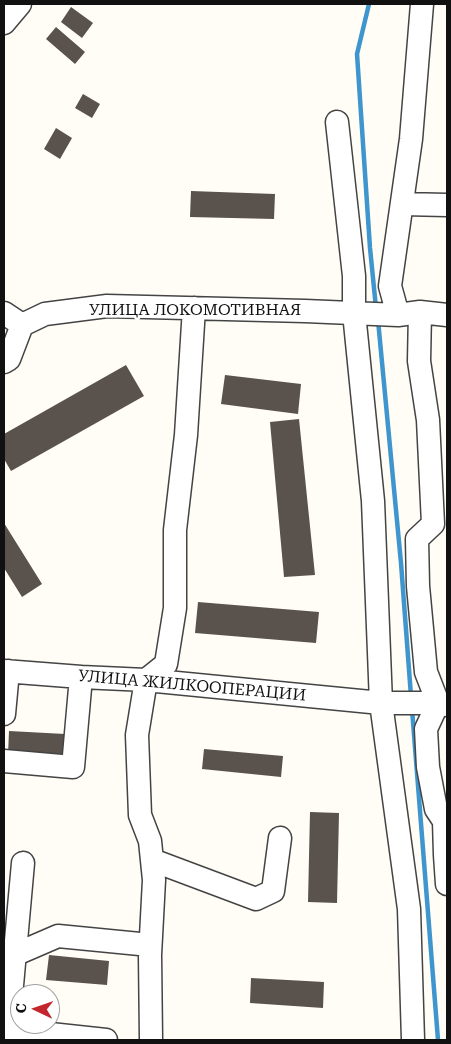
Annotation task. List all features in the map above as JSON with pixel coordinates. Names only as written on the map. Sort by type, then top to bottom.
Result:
[{"type":"street","points":[[4,23],[20,4]]},
{"type":"street","points":[[422,4],[411,139],[390,286],[398,315],[420,312],[447,315]]},
{"type":"street","points":[[337,122],[354,276],[354,313],[373,500],[381,703],[409,909],[413,1040]]},
{"type":"street","points":[[402,204],[447,205]]},
{"type":"street","name":"УЛИЦА ЛОКОМОТИВНАЯ","points":[[4,362],[8,359],[13,319],[107,306],[398,315]]},
{"type":"street","points":[[151,1040],[150,945],[154,880],[150,841],[140,815],[137,734],[146,680],[166,664],[175,608],[175,530],[186,436],[194,308]]},
{"type":"street","points":[[420,312],[419,360],[428,420],[433,524],[417,539],[418,586],[426,672],[443,704],[426,729],[428,767],[436,809],[444,821],[447,884]]},
{"type":"street","points":[[4,714],[6,671]]},
{"type":"street","name":"УЛИЦА ЖИЛКООПЕРАЦИИ","points":[[6,671],[81,678],[146,680],[381,703],[443,704]]},
{"type":"street","points":[[4,761],[73,767],[81,678]]},
{"type":"street","points":[[152,860],[256,899],[273,891],[280,838]]},
{"type":"street","points":[[23,863],[6,1030],[106,1040]]},
{"type":"street","points":[[14,955],[58,936],[150,945]]},
{"type":"building","points":[[71,7],[93,23],[82,38],[61,22]]},
{"type":"building","points":[[56,27],[85,52],[75,64],[46,39]]},
{"type":"building","points":[[83,94],[100,104],[92,118],[75,108]]},
{"type":"building","points":[[56,128],[72,138],[60,159],[44,149]]},
{"type":"building","points":[[191,191],[275,194],[274,219],[190,217]]},
{"type":"building","points":[[126,365],[144,396],[11,471],[4,459],[4,434]]},
{"type":"building","points":[[225,375],[301,384],[298,414],[221,404]]},
{"type":"building","points":[[299,419],[315,575],[284,577],[270,422]]},
{"type":"building","points":[[4,523],[42,584],[22,597],[4,568]]},
{"type":"building","points":[[198,602],[319,612],[316,643],[195,633]]},
{"type":"building","points":[[9,731],[65,734],[64,757],[8,755]]},
{"type":"building","points":[[204,749],[283,756],[281,777],[202,769]]},
{"type":"building","points":[[310,812],[339,813],[337,903],[308,902]]},
{"type":"building","points":[[49,955],[109,961],[107,985],[46,980]]},
{"type":"building","points":[[251,978],[324,982],[323,1008],[250,1003]]},
{"type":"waterway","points":[[369,4],[357,54],[370,248],[376,308]]},
{"type":"waterway","points":[[378,320],[401,563],[411,696]]},
{"type":"waterway","points":[[412,709],[438,1040]]}]
